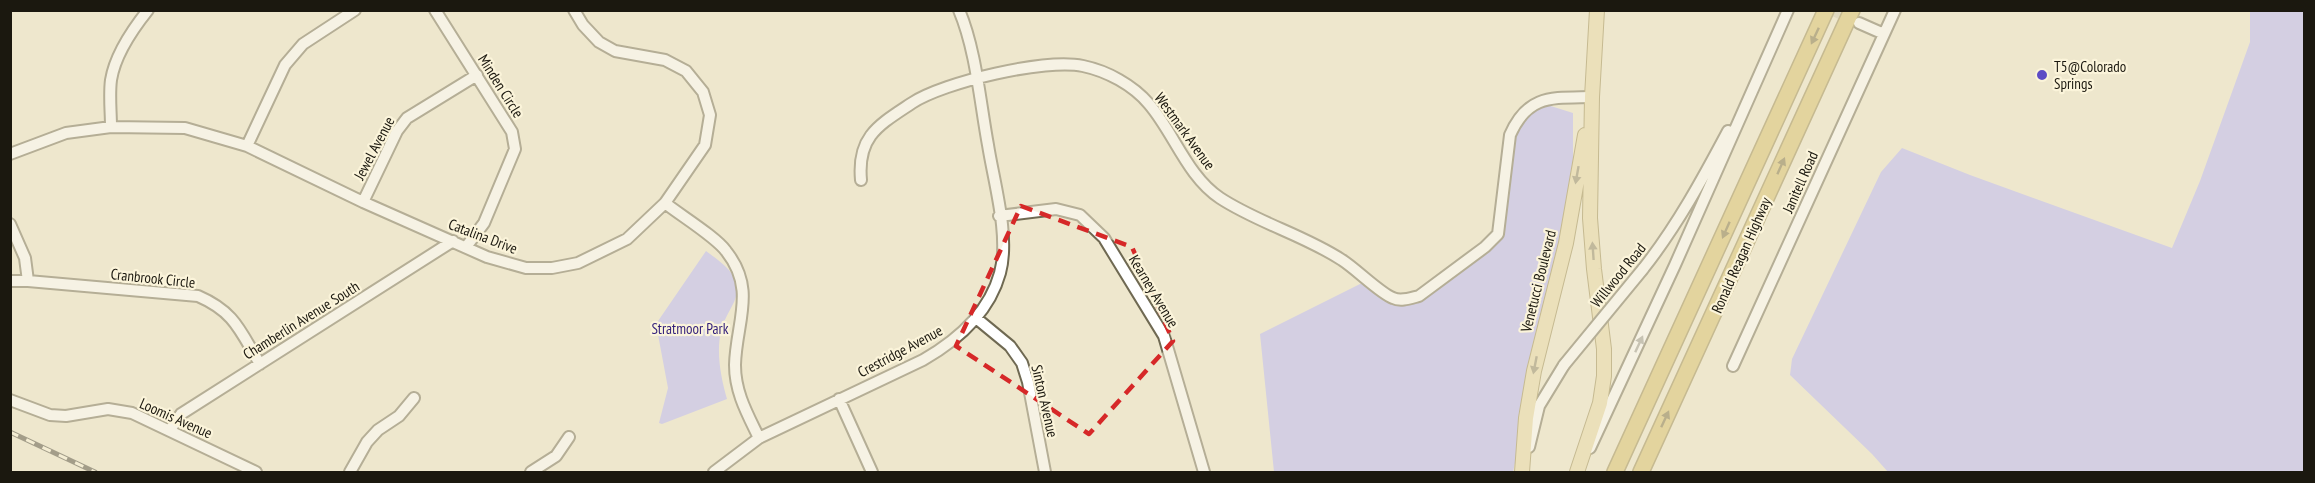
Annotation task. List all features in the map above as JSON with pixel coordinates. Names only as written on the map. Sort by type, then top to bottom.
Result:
[{"type":"highway","name":"Ronald Reagan Highway","points":[[1615,472],[1826,10]]},
{"type":"highway","name":"Ronald Reagan Highway","points":[[1641,472],[1839,38],[1856,17]]},
{"type":"main road","name":"Venetucci Boulevard","points":[[1577,472],[1595,421],[1604,376],[1604,349],[1590,218],[1592,97],[1597,10]]},
{"type":"main road","name":"Venetucci Boulevard","points":[[1523,472],[1526,418],[1534,371],[1566,243],[1592,97]]},
{"type":"street","points":[[111,127],[111,80],[133,28],[148,10]]},
{"type":"street","points":[[247,146],[285,65],[303,44],[356,10]]},
{"type":"street","name":"Minden Circle","points":[[435,10],[512,132],[514,149],[484,223],[466,247]]},
{"type":"street","name":"Catalina Drive","points":[[10,154],[66,133],[111,127],[185,128],[247,146],[363,202],[487,257],[526,268],[552,268],[578,263],[627,239],[664,203],[705,145],[710,115],[704,92],[686,70],[665,60],[615,51],[599,42],[583,25],[574,10]]},
{"type":"street","name":"Crestridge Avenue","points":[[714,472],[759,438],[947,346],[976,318],[994,288],[1000,272],[1002,249],[999,216],[976,77],[964,22],[959,10]]},
{"type":"street","name":"Willwood Road","points":[[1577,472],[1675,265],[1788,10]]},
{"type":"street","name":"Janitell Road","points":[[1733,366],[1895,10]]},
{"type":"street","points":[[1856,17],[1884,34]]},
{"type":"street","name":"Westmark Avenue","points":[[861,180],[859,160],[867,139],[886,120],[919,98],[976,77],[1058,64],[1083,66],[1127,84],[1149,103],[1198,177],[1219,198],[1341,259],[1392,298],[1407,300],[1419,296],[1485,247],[1498,234],[1506,154],[1516,120],[1524,110],[1538,102],[1592,97]]},
{"type":"street","name":"Jewel Avenue","points":[[363,202],[396,131],[407,118],[477,75]]},
{"type":"street","name":"Willwood Road","points":[[1523,472],[1539,405],[1564,365],[1659,249],[1703,178],[1747,99]]},
{"type":"street","points":[[664,203],[725,248],[736,266],[743,284],[744,298],[735,365],[739,396],[759,438]]},
{"type":"street","name":"Kearney Avenue","points":[[999,216],[1056,209],[1080,214],[1104,238],[1164,336],[1204,472]]},
{"type":"street","points":[[10,224],[25,258],[28,281]]},
{"type":"street","name":"Chamberlin Avenue South","points":[[170,430],[181,414],[453,241]]},
{"type":"street","name":"Cranbrook Circle","points":[[10,281],[198,296],[217,304],[232,317],[260,364]]},
{"type":"street","name":"Sinton Avenue","points":[[976,318],[1010,346],[1022,363],[1028,382],[1045,472]]},
{"type":"street","points":[[350,472],[367,442],[378,430],[399,416],[414,398]]},
{"type":"street","points":[[839,399],[872,472]]},
{"type":"street","name":"Loomis Avenue","points":[[10,400],[50,415],[66,416],[108,409],[132,413],[256,472]]},
{"type":"street","points":[[531,472],[556,456],[569,436]]},
{"type":"highlighted area","points":[[1021,206],[1132,247],[1173,341],[1089,434],[956,346]]},
{"type":"green space","points":[[2250,11],[2304,11],[2304,472],[1888,472],[1790,375],[1792,359],[1881,172],[1902,148],[2172,248],[2200,181],[2250,42]]},
{"type":"green space","points":[[1538,102],[1573,113],[1573,199],[1513,472],[1274,472],[1260,334],[1368,280],[1392,298],[1419,296],[1485,247],[1501,222],[1510,135]]},
{"type":"green space","name":"Stratmoor Park","points":[[706,251],[727,268],[736,281],[737,288],[736,296],[723,324],[719,348],[727,399],[662,424],[659,423],[668,388],[656,324]]},
{"type":"tunnel","points":[[1831,10],[1853,20]]},
{"type":"railway","points":[[10,432],[95,472]]},
{"type":"place","name":"T5@Colorado Springs","points":[[2042,75]]}]
